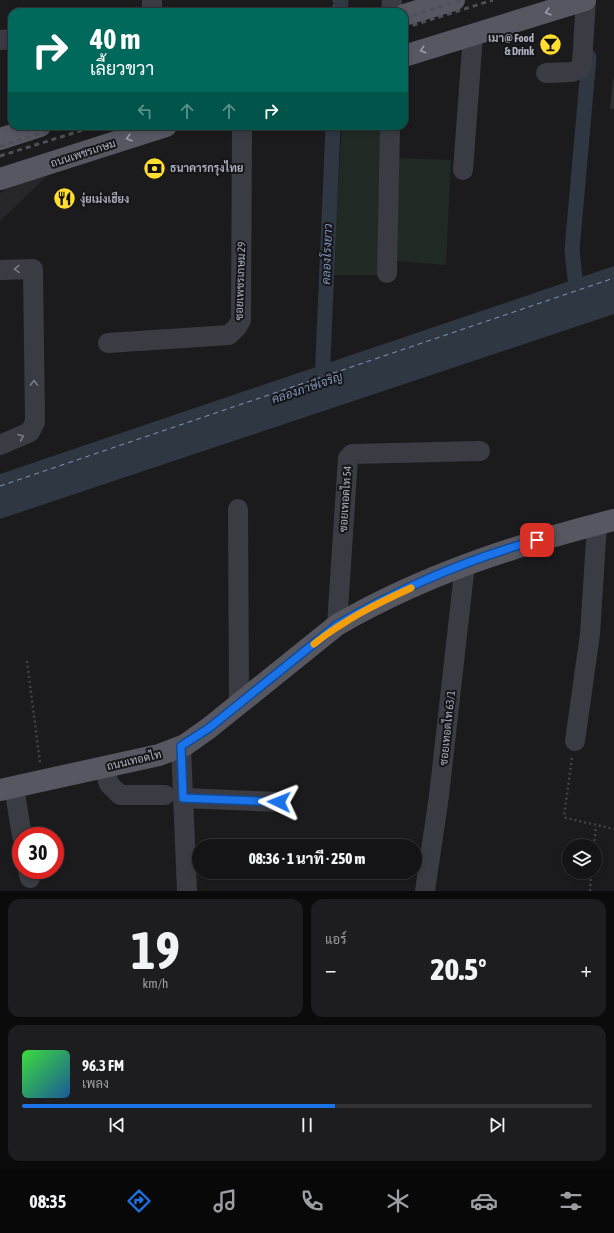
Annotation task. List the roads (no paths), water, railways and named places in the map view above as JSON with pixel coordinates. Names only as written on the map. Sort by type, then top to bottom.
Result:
[{"type":"main road","points":[[408,14],[454,0]]},
{"type":"main road","points":[[408,55],[585,0]]},
{"type":"main road","points":[[0,139],[28,130]]},
{"type":"main road","name":"ถนนเพชรเกษม","points":[[0,179],[153,130]]},
{"type":"main road","name":"ถนนเทอดไท","points":[[7,789],[159,755],[181,746],[209,728],[337,625],[357,614],[465,564],[523,544],[606,522]]},
{"type":"street","points":[[546,73],[572,72],[580,69],[582,63],[585,0]]},
{"type":"street","points":[[463,170],[473,35]]},
{"type":"street","name":"ซอยเพชรเกษม 29","points":[[108,343],[229,335],[237,327],[240,320],[242,130]]},
{"type":"street","points":[[387,273],[390,130]]},
{"type":"street","points":[[0,270],[33,269],[35,422],[30,432],[0,445]]},
{"type":"street","name":"ซอยเทอดไท 54","points":[[337,625],[348,458],[352,454],[480,451]]},
{"type":"street","points":[[238,509],[239,704]]},
{"type":"street","points":[[575,741],[606,522]]},
{"type":"street","name":"ซอยเทอดไท 63/1","points":[[425,891],[439,796],[465,564]]},
{"type":"street","points":[[181,746],[174,797],[187,891]]},
{"type":"street","points":[[104,768],[109,784],[120,795],[279,802]]},
{"type":"street","points":[[7,789],[19,827]]},
{"type":"water","name":"คลองภาษีเจริญ","points":[[614,266],[614,314],[0,519],[0,474]]},
{"type":"waterway","name":"คลองโรงยาว","points":[[340,8],[341,0]]},
{"type":"waterway","points":[[577,297],[572,250],[589,57]]},
{"type":"waterway","name":"คลองโรงยาว","points":[[322,383],[333,130]]},
{"type":"railway","points":[[408,17],[462,0]]},
{"type":"railway","points":[[408,27],[493,0]]},
{"type":"railway","points":[[0,146],[51,130]]},
{"type":"railway","points":[[0,156],[83,130]]},
{"type":"place","name":"เมา@ Food & Drink","points":[[550,44]]},
{"type":"place","name":"ธนาคารกรุงไทย","points":[[155,168]]},
{"type":"place","name":"งุ่ยเม่งเฮียง","points":[[65,199]]}]
